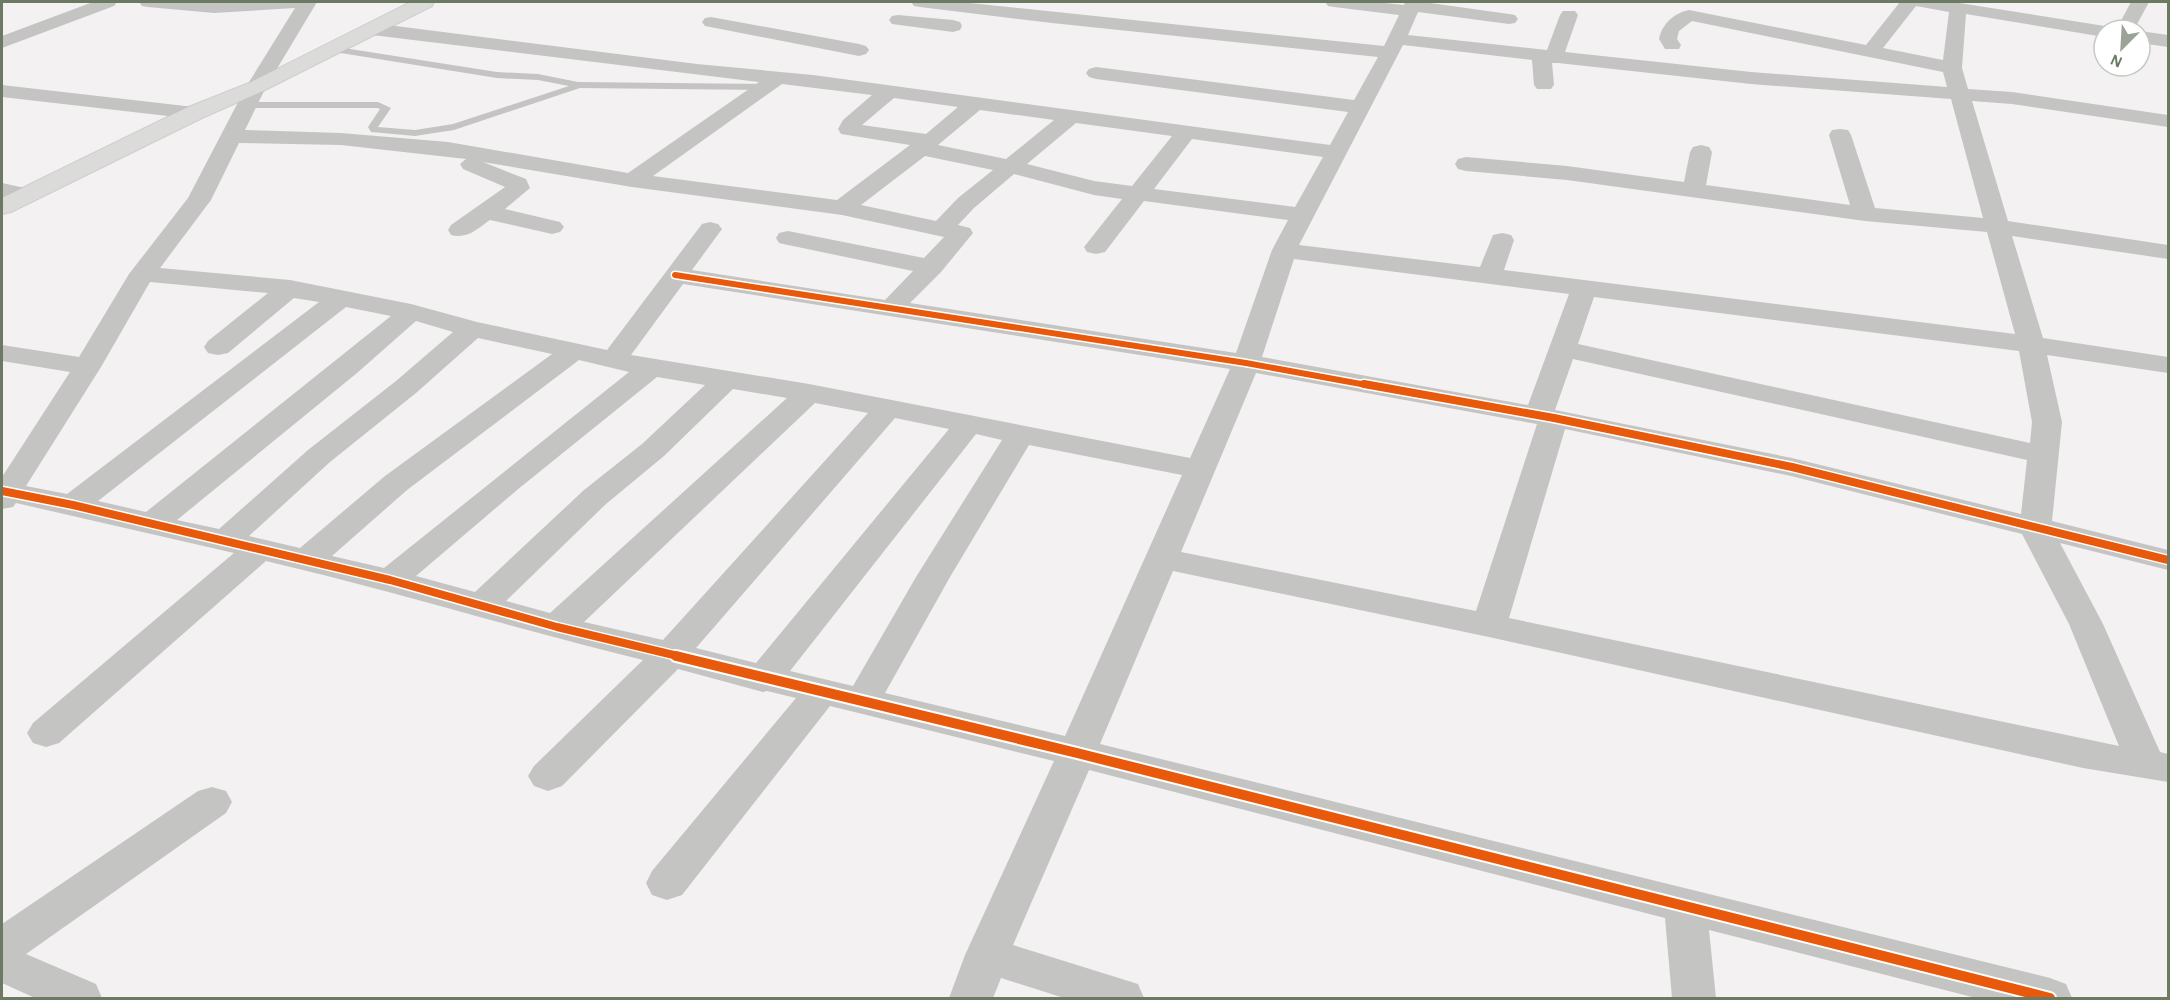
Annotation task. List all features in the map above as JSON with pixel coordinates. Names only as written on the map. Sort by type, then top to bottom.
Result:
[{"type":"street","points":[[2,42],[108,2]]},
{"type":"street","points":[[148,2],[231,8],[306,2]]},
{"type":"street","points":[[306,2],[252,96],[199,200],[142,274],[87,367],[3,494],[73,505],[390,580],[670,656],[1077,753],[2050,999]]},
{"type":"street","points":[[2,207],[194,113],[252,96],[331,50],[425,2]]},
{"type":"street","points":[[813,81],[859,50],[920,2],[1052,18],[1547,57],[1751,78],[2045,102],[2168,122]]},
{"type":"street","points":[[1334,2],[1412,6],[1509,19]]},
{"type":"street","points":[[1870,52],[1909,2]]},
{"type":"street","points":[[1922,2],[2092,29]]},
{"type":"street","points":[[2131,18],[2140,2]]},
{"type":"street","points":[[971,999],[987,955],[1246,363],[1284,250],[1412,6]]},
{"type":"street","points":[[1672,45],[1668,39],[1670,30],[1689,8],[1870,52],[1952,68]]},
{"type":"street","points":[[1958,8],[1952,68],[2031,344],[2047,422],[2035,527],[2157,767]]},
{"type":"street","points":[[1544,85],[1547,57],[1569,15]]},
{"type":"street","points":[[1029,34],[1044,30],[1052,18]]},
{"type":"street","points":[[898,20],[975,28]]},
{"type":"street","points":[[711,22],[859,50]]},
{"type":"street","points":[[372,28],[772,82],[813,81],[1336,152]]},
{"type":"street","points":[[2152,39],[2169,41]]},
{"type":"street","points":[[1096,73],[1360,107]]},
{"type":"street","points":[[632,180],[772,82]]},
{"type":"street","points":[[2,91],[194,113]]},
{"type":"street","points":[[890,91],[850,124],[849,129],[1012,166],[1065,182],[1303,214]]},
{"type":"street","points":[[842,207],[975,103]]},
{"type":"street","points":[[942,228],[966,203],[1070,117]]},
{"type":"street","points":[[1096,246],[1186,133]]},
{"type":"street","points":[[1840,135],[1865,214]]},
{"type":"street","points":[[232,136],[340,139],[448,149],[632,180],[842,207],[961,233],[892,308]]},
{"type":"street","points":[[448,149],[486,172],[518,184],[519,188],[460,230]]},
{"type":"street","points":[[1694,191],[1701,152]]},
{"type":"street","points":[[1466,164],[1567,173],[1865,214],[1996,226],[2169,252]]},
{"type":"street","points":[[2,190],[26,195]]},
{"type":"street","points":[[486,212],[552,227]]},
{"type":"street","points":[[614,359],[675,274],[710,230]]},
{"type":"street","points":[[788,238],[932,267]]},
{"type":"street","points":[[1489,277],[1502,240]]},
{"type":"street","points":[[1284,250],[2031,344],[2169,365]]},
{"type":"street","points":[[142,274],[290,288],[411,312],[473,329],[651,368],[809,393],[1199,469]]},
{"type":"street","points":[[675,274],[1246,363],[1547,416],[1792,467],[2169,560]]},
{"type":"street","points":[[218,347],[290,288]]},
{"type":"street","points":[[1489,625],[1547,416],[1563,349],[1584,289]]},
{"type":"street","points":[[73,505],[342,298]]},
{"type":"street","points":[[152,524],[347,367],[411,312]]},
{"type":"street","points":[[46,734],[243,545],[319,456],[406,387],[473,329]]},
{"type":"street","points":[[1563,349],[2044,455]]},
{"type":"street","points":[[307,560],[396,483],[574,351]]},
{"type":"street","points":[[2,353],[87,367]]},
{"type":"street","points":[[390,580],[506,483],[651,368]]},
{"type":"street","points":[[482,605],[595,497],[653,450],[726,381]]},
{"type":"street","points":[[557,627],[809,393]]},
{"type":"street","points":[[548,776],[670,656],[888,408]]},
{"type":"street","points":[[763,679],[970,423]]},
{"type":"street","points":[[862,702],[933,577],[1021,433]]},
{"type":"street","points":[[1161,558],[1489,625],[2083,754],[2157,767]]},
{"type":"street","points":[[667,883],[821,692]]},
{"type":"street","points":[[2,947],[212,802]]},
{"type":"street","points":[[1685,908],[1694,999]]},
{"type":"street","points":[[987,955],[1122,999]]},
{"type":"street","points":[[2,963],[80,999]]},
{"type":"lane","points":[[331,50],[497,75],[538,77],[578,85],[772,82]]},
{"type":"lane","points":[[252,96],[384,106],[386,108],[373,127],[375,130],[429,133],[464,125],[532,101],[566,93],[578,85]]},
{"type":"cycle path","points":[[675,275],[1246,363],[1554,418],[1792,467],[2168,560]]},
{"type":"cycle path","points":[[2,491],[73,505],[390,580],[557,627],[1077,753],[2050,998]]}]
